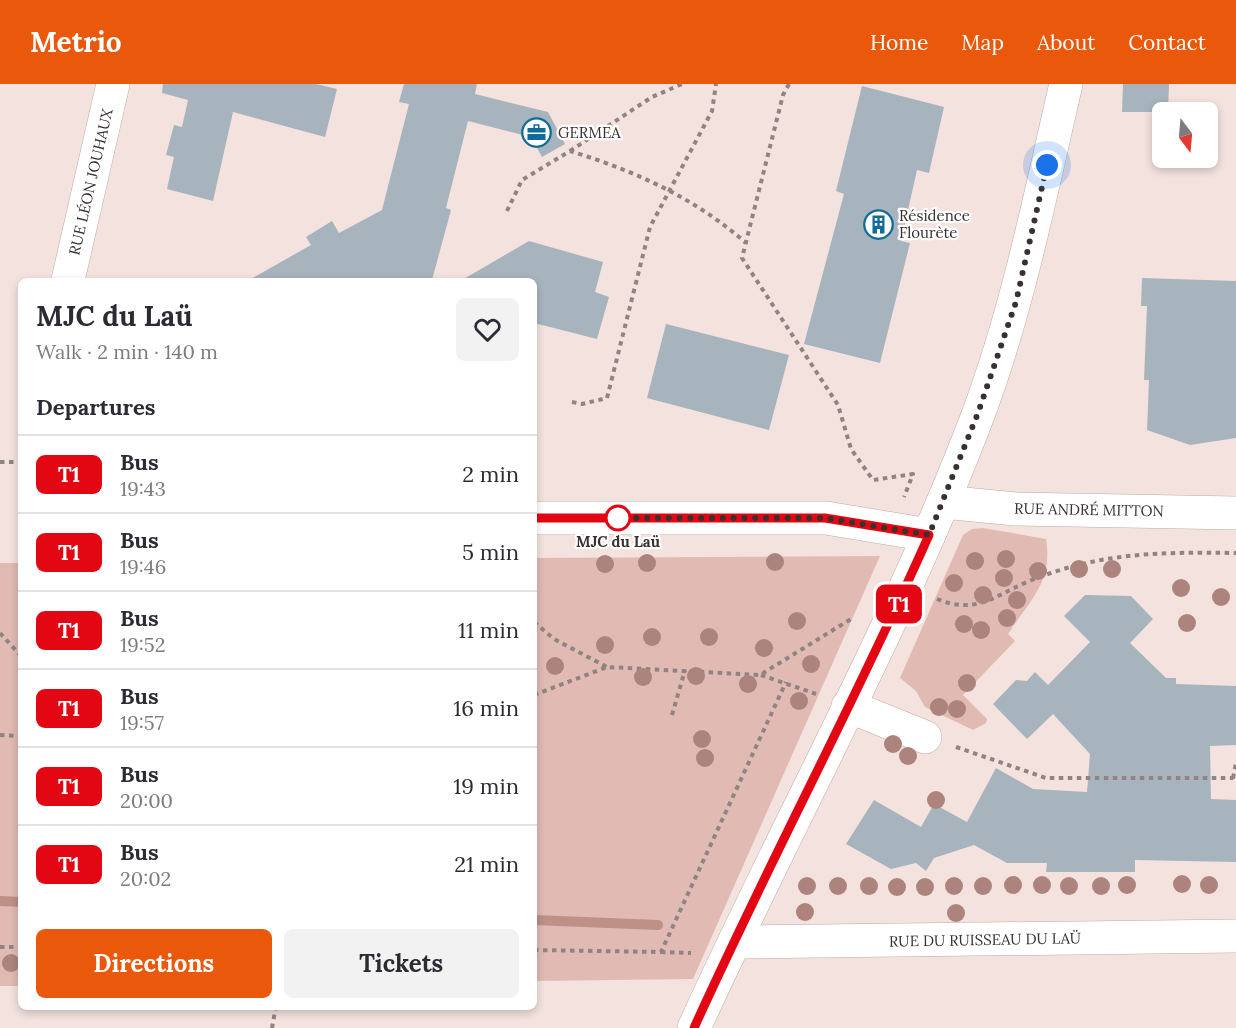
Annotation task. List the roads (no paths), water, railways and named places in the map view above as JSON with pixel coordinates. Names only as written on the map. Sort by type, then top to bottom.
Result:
[{"type":"street","name":"RUE LÉON JOUHAUX","points":[[68,278],[113,84]]},
{"type":"street","points":[[694,1028],[750,905],[898,604],[943,502],[978,413],[1016,302],[1066,84]]},
{"type":"street","name":"RUE ANDRÉ MITTON","points":[[943,502],[1016,509],[1236,513]]},
{"type":"street","points":[[537,518],[825,518],[892,527],[929,535]]},
{"type":"street","points":[[848,706],[925,737]]},
{"type":"street","name":"RUE DU RUISSEAU DU LAÜ","points":[[735,942],[1236,936]]},
{"type":"waterway","points":[[0,901],[18,902]]},
{"type":"waterway","points":[[537,920],[658,925]]},
{"type":"place","name":"GERMEA","points":[[537,133]]},
{"type":"place","name":"Résidence Flourète","points":[[878,225]]},
{"type":"place","name":"MJC du Laü","points":[[618,518]]}]
